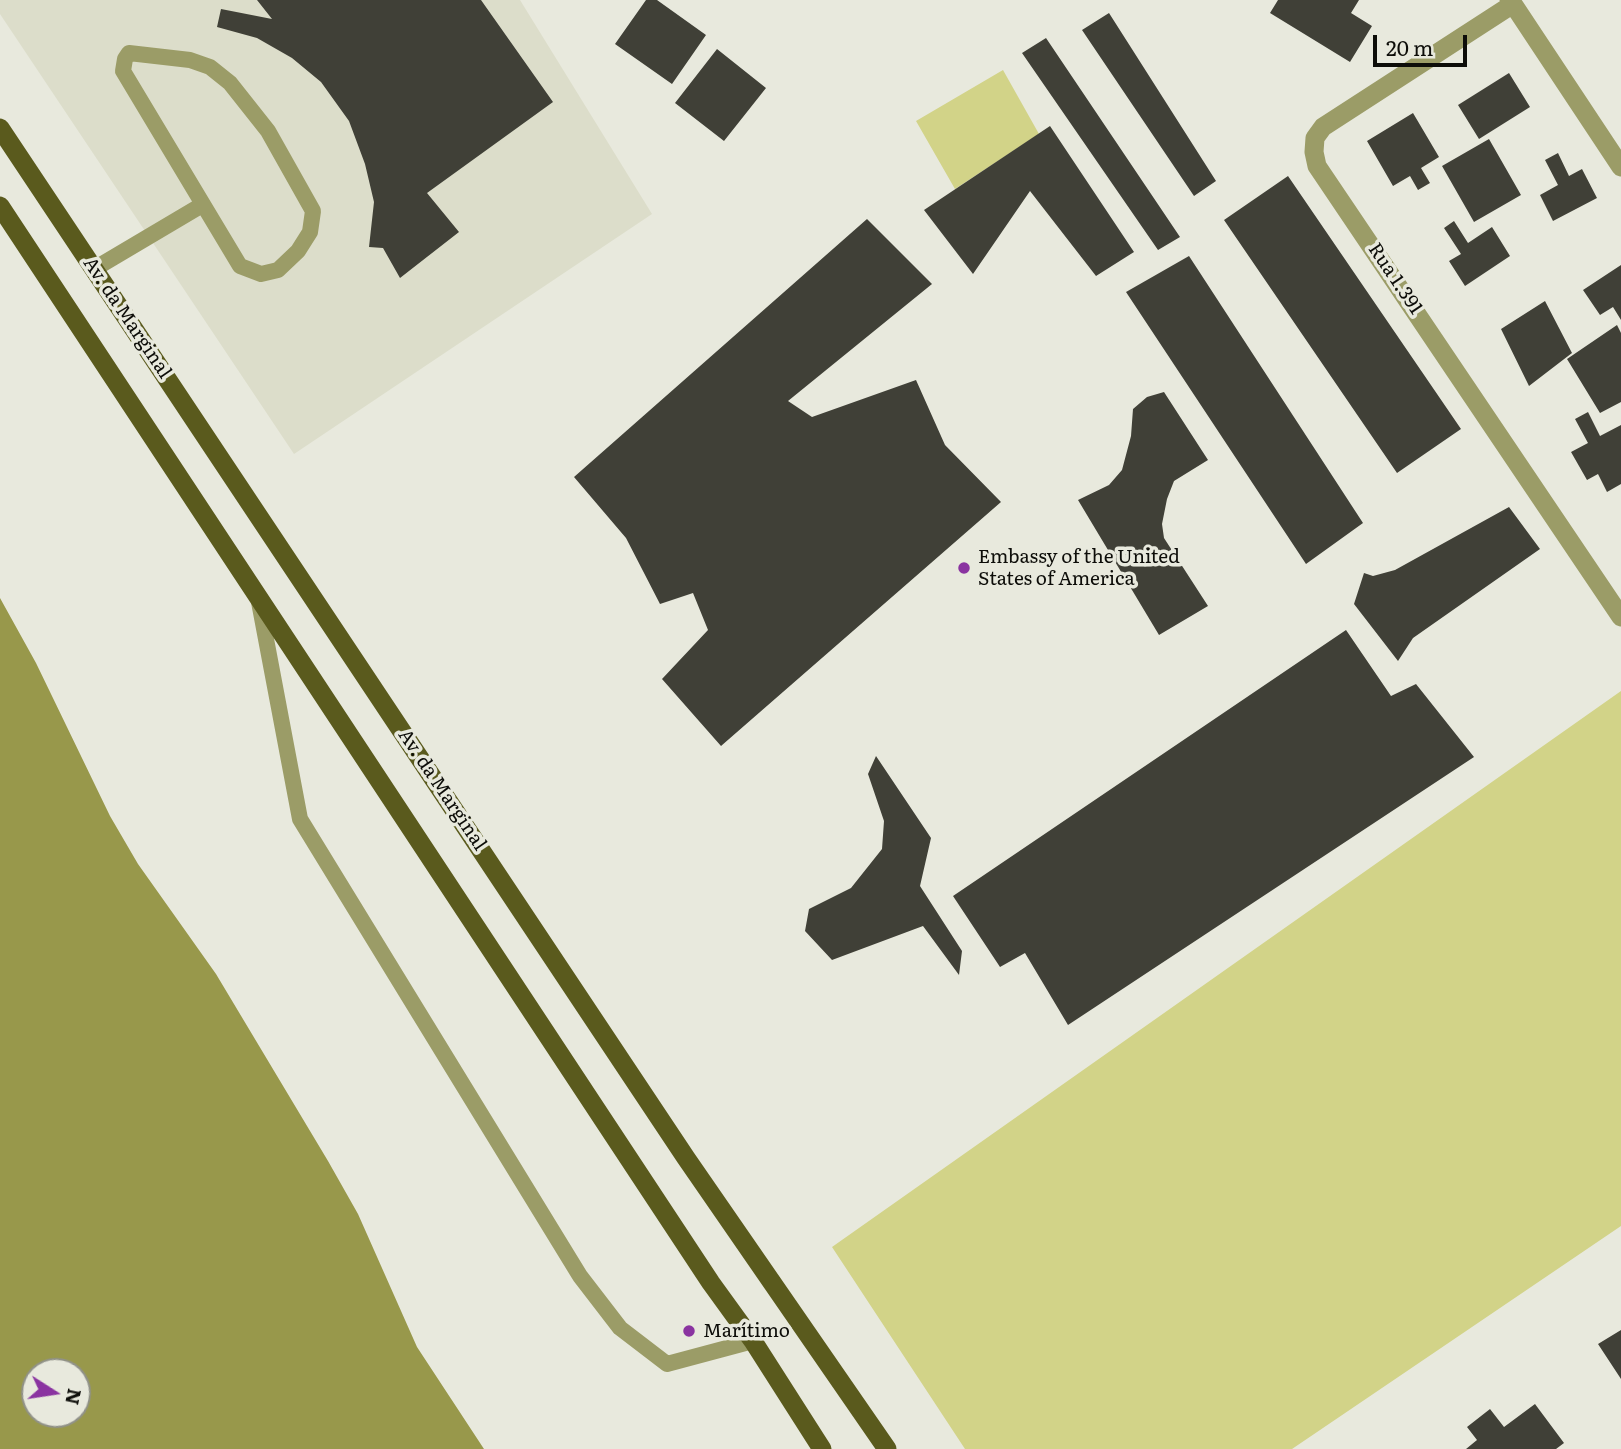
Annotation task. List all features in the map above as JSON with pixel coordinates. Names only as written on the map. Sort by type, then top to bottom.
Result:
[{"type":"main road","name":"Av. da Marginal","points":[[0,128],[686,1158],[887,1449]]},
{"type":"main road","points":[[0,206],[711,1283],[753,1341],[820,1448]]},
{"type":"street","points":[[1511,2],[1621,167]]},
{"type":"street","name":"Rua 1.391","points":[[1511,2],[1323,127],[1315,138],[1314,152],[1317,166],[1621,617]]},
{"type":"lane","points":[[130,53],[190,60],[210,67],[230,83],[268,131],[313,211],[310,232],[298,251],[278,270],[261,275],[240,266],[202,205],[123,71],[125,59],[130,53]]},
{"type":"lane","points":[[94,269],[202,205]]},
{"type":"lane","points":[[258,600],[300,818],[580,1276],[620,1328],[667,1364],[753,1341]]},
{"type":"shaded area","points":[[0,0],[520,0],[652,214],[294,454],[0,14]]},
{"type":"shaded area","points":[[0,598],[36,663],[110,816],[138,864],[216,974],[328,1161],[358,1214],[417,1347],[484,1449],[0,1449]]},
{"type":"green space","points":[[1003,70],[1039,134],[955,189],[916,121]]},
{"type":"green space","points":[[1621,691],[1621,1226],[1292,1449],[965,1449],[832,1247]]},
{"type":"building","points":[[257,0],[481,0],[553,102],[427,193],[459,232],[400,278],[383,248],[369,247],[374,202],[365,164],[349,121],[321,82],[292,58],[257,38],[217,27],[221,9],[272,19]]},
{"type":"building","points":[[646,0],[657,0],[706,35],[672,84],[615,44]]},
{"type":"building","points":[[1278,0],[1359,0],[1351,13],[1372,26],[1350,62],[1270,13]]},
{"type":"building","points":[[1109,13],[1216,181],[1194,196],[1082,30]]},
{"type":"building","points":[[1046,38],[1180,237],[1158,250],[1022,53]]},
{"type":"building","points":[[717,49],[766,88],[724,141],[675,103]]},
{"type":"building","points":[[1509,73],[1530,107],[1479,139],[1458,105]]},
{"type":"building","points":[[1413,113],[1439,157],[1421,168],[1430,183],[1418,190],[1410,176],[1393,186],[1367,141]]},
{"type":"building","points":[[1050,126],[1134,252],[1096,276],[1030,191],[973,274],[924,210]]},
{"type":"building","points":[[1489,139],[1521,195],[1474,222],[1442,166]]},
{"type":"building","points":[[1558,153],[1569,176],[1582,169],[1597,198],[1553,221],[1540,195],[1558,185],[1545,160]]},
{"type":"building","points":[[1288,176],[1461,429],[1397,473],[1224,220]]},
{"type":"building","points":[[867,219],[932,284],[788,401],[812,417],[916,380],[945,445],[1001,502],[721,746],[662,679],[708,630],[693,593],[660,604],[626,538],[574,477]]},
{"type":"building","points":[[1454,221],[1468,243],[1492,227],[1510,256],[1465,286],[1449,261],[1461,254],[1444,228]]},
{"type":"building","points":[[1189,256],[1363,523],[1306,564],[1126,292]]},
{"type":"building","points":[[1621,265],[1621,320],[1613,307],[1600,315],[1583,290]]},
{"type":"building","points":[[1545,301],[1572,353],[1529,386],[1501,329]]},
{"type":"building","points":[[1617,325],[1621,333],[1621,402],[1600,413],[1567,359]]},
{"type":"building","points":[[1164,392],[1208,460],[1174,481],[1162,524],[1164,538],[1208,606],[1159,635],[1078,500],[1109,485],[1122,470],[1131,436],[1133,409],[1147,397]]},
{"type":"building","points":[[1588,412],[1600,436],[1621,425],[1621,484],[1607,492],[1598,474],[1587,480],[1571,452],[1588,443],[1575,419]]},
{"type":"building","points":[[1509,507],[1540,549],[1413,638],[1398,661],[1354,604],[1364,573],[1373,576],[1395,570]]},
{"type":"building","points":[[1346,630],[1391,696],[1416,684],[1474,757],[1068,1025],[1025,953],[1000,967],[953,896]]},
{"type":"building","points":[[876,756],[931,838],[920,886],[962,951],[959,975],[923,926],[832,960],[805,931],[809,909],[851,888],[882,849],[884,821],[868,774]]},
{"type":"building","points":[[1621,1330],[1621,1379],[1598,1344]]},
{"type":"building","points":[[1535,1404],[1564,1443],[1556,1449],[1466,1449],[1477,1440],[1467,1427],[1490,1409],[1504,1427]]},
{"type":"place","name":"Embassy of the United States of America","points":[[964,568]]},
{"type":"place","name":"Marítimo","points":[[689,1331]]}]
